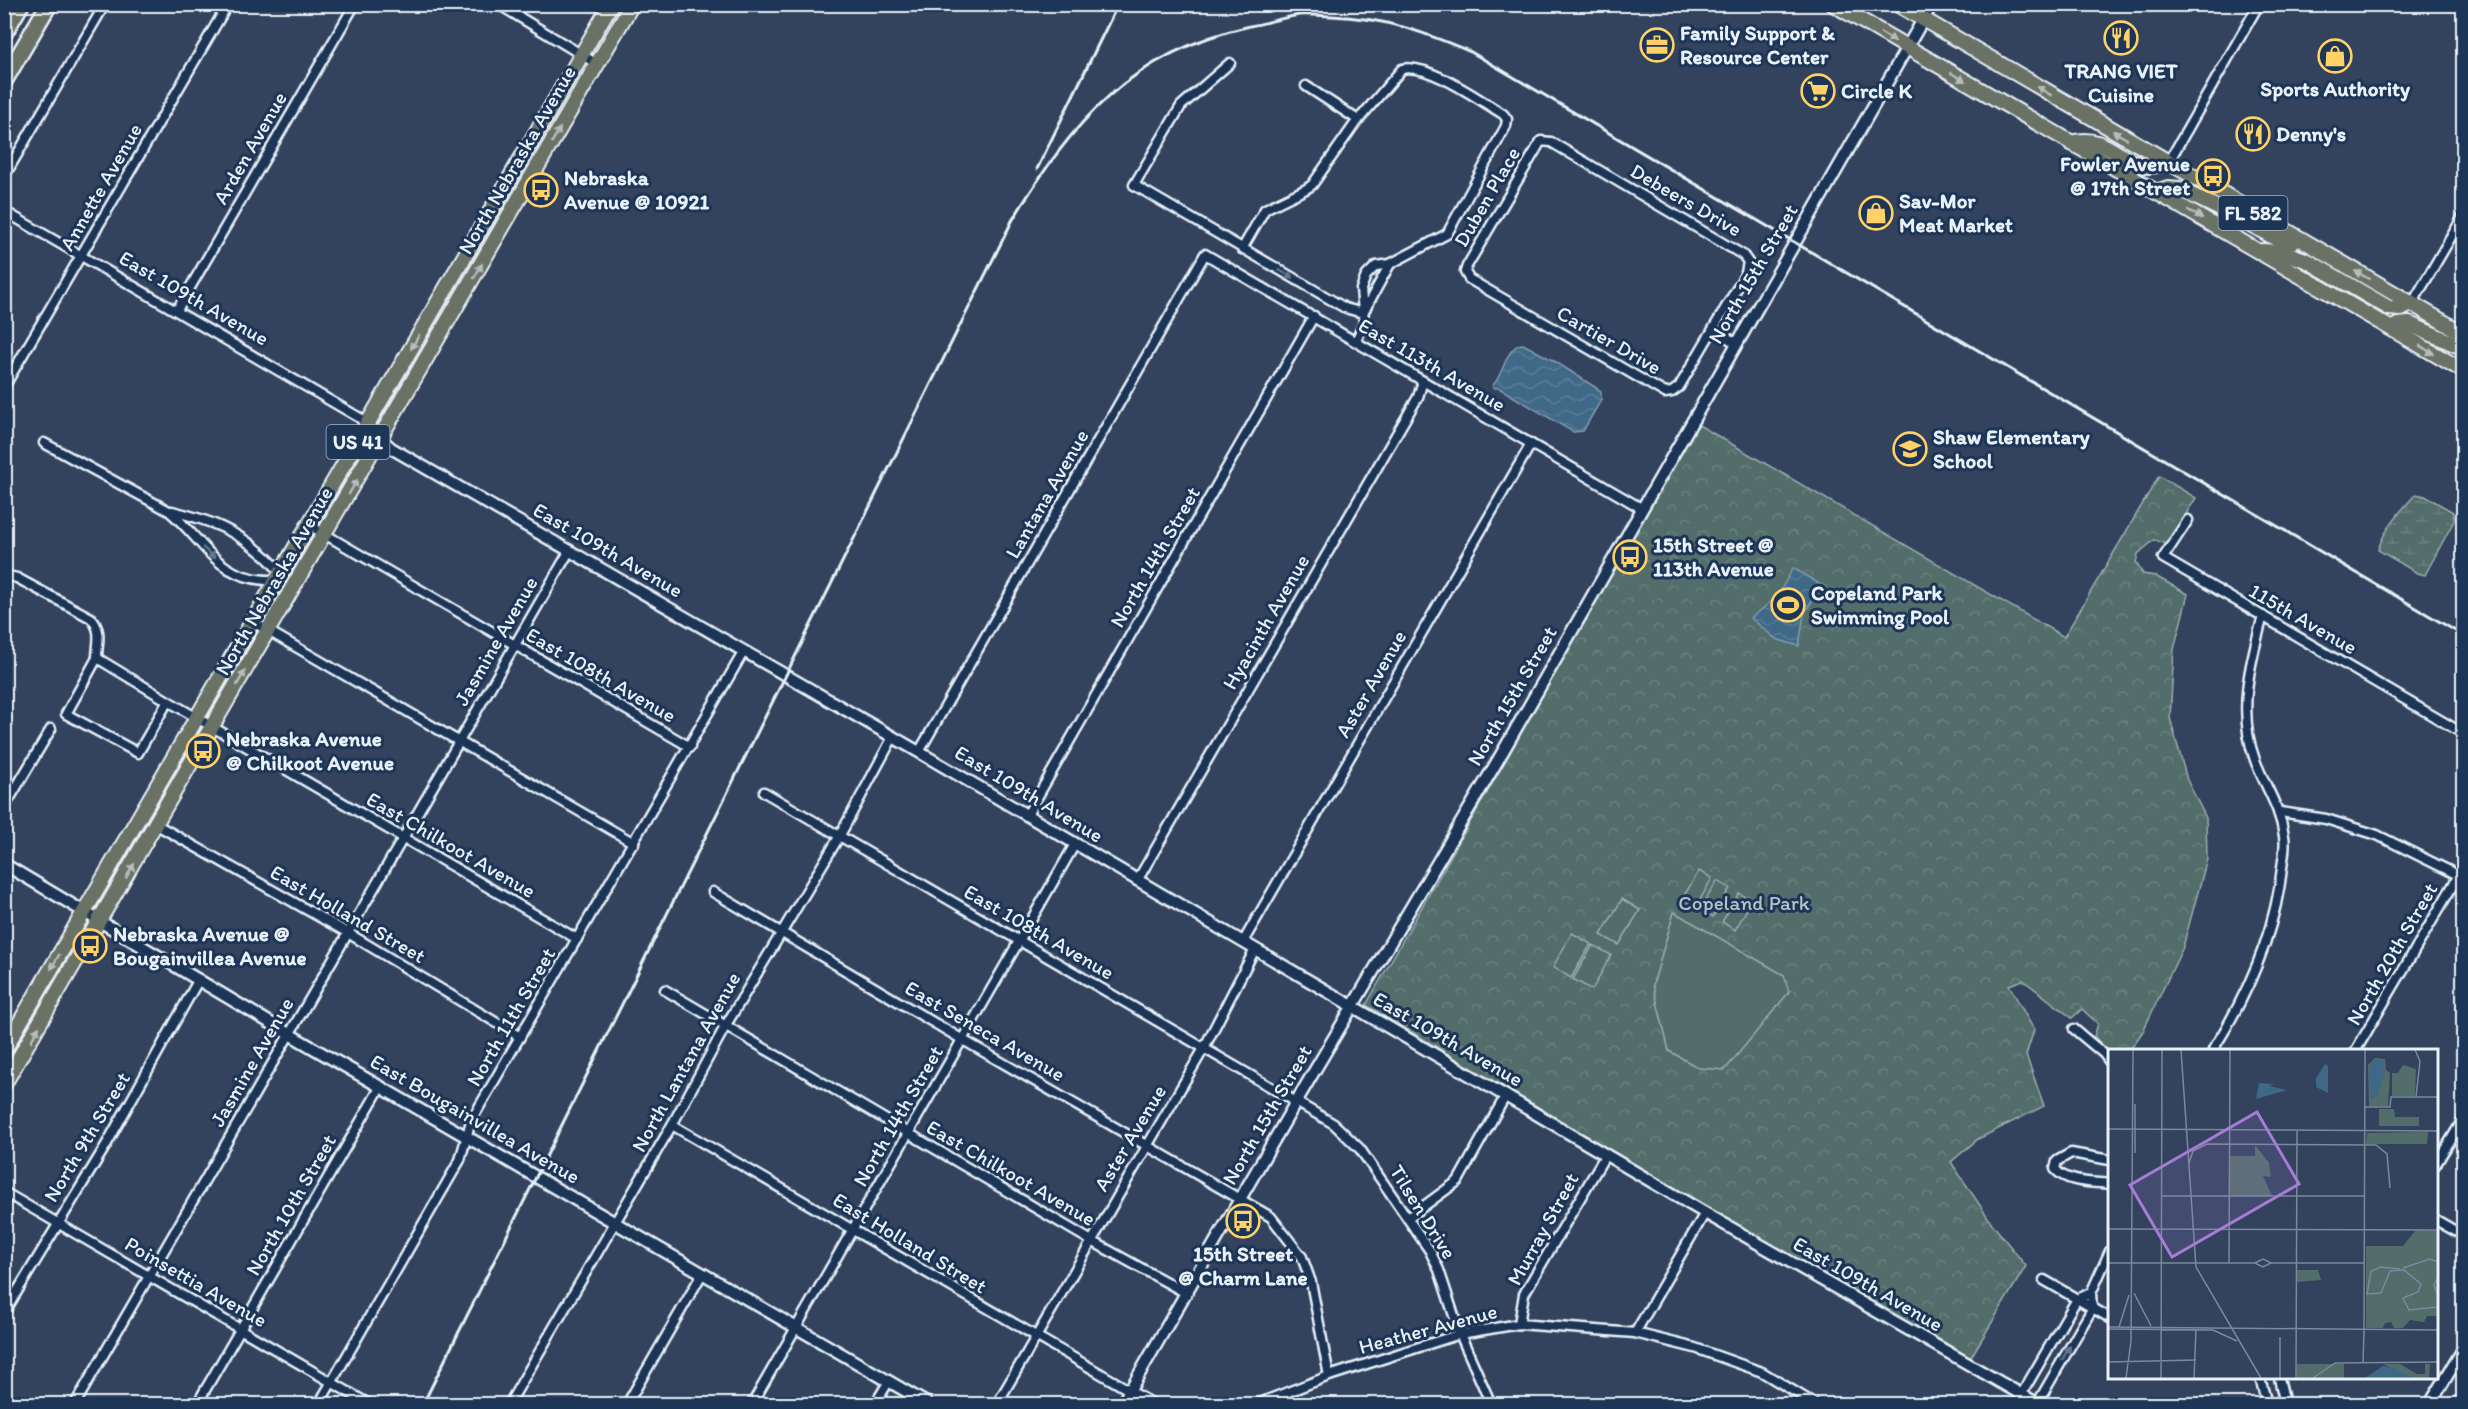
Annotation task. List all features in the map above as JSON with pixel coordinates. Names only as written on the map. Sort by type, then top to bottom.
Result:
[{"type":"highway","points":[[4,33],[21,4]]},
{"type":"highway","points":[[4,81],[49,4]]},
{"type":"main road","name":"North Nebraska Avenue","points":[[4,1050],[610,4]]},
{"type":"main road","name":"North Nebraska Avenue","points":[[4,1084],[157,825],[632,4]]},
{"type":"main road","name":"FL 582","points":[[1833,4],[2463,371]]},
{"type":"main road","name":"FL 582","points":[[1897,4],[2463,334]]},
{"type":"main road","points":[[2071,143],[2085,140],[2103,144],[2147,166],[2168,163]]},
{"type":"main road","points":[[2156,192],[2168,188],[2179,189],[2280,241],[2289,243],[2298,239]]},
{"type":"main road","points":[[2258,251],[2286,253],[2308,261],[2389,308],[2400,309],[2412,304]]},
{"type":"main road","points":[[444,292],[460,301]]},
{"type":"main road","points":[[2393,329],[2398,325],[2409,324],[2463,348]]},
{"type":"main road","points":[[157,825],[154,812],[165,773]]},
{"type":"street","points":[[4,177],[105,4]]},
{"type":"street","name":"Annette Avenue","points":[[4,387],[228,4]]},
{"type":"street","name":"Arden Avenue","points":[[177,310],[355,4]]},
{"type":"street","points":[[498,4],[597,64]]},
{"type":"street","name":"North 15th Street","points":[[1122,1404],[1296,1102],[1354,1007],[1932,4]]},
{"type":"street","points":[[2168,163],[2259,4]]},
{"type":"street","points":[[1230,63],[1180,106],[1134,185],[1345,308],[1363,313]]},
{"type":"street","points":[[1242,249],[1264,209],[1309,187],[1358,120],[1398,72],[1407,68],[1416,69],[1454,85],[1503,114],[1507,119],[1506,126],[1447,234],[1390,264],[1376,266],[1364,280],[1360,292],[1363,328],[1356,341]]},
{"type":"street","points":[[1306,86],[1358,120]]},
{"type":"street","name":"Duben Place","points":[[1466,274],[1467,266],[1538,144],[1544,140]]},
{"type":"street","name":"Debeers Drive","points":[[1544,140],[1743,255],[1748,262],[1748,269],[1713,329]]},
{"type":"street","name":"East 109th Avenue","points":[[4,211],[360,418],[391,448],[919,752],[1705,1213],[2037,1404]]},
{"type":"street","points":[[2412,304],[2463,215]]},
{"type":"street","name":"East 113th Avenue","points":[[1205,254],[1641,508]]},
{"type":"street","name":"Lantana Avenue","points":[[919,752],[1205,254]]},
{"type":"street","points":[[1363,313],[1390,264]]},
{"type":"street","name":"Cartier Drive","points":[[1466,274],[1472,281],[1665,393],[1672,392],[1679,387],[1713,329]]},
{"type":"street","name":"North 14th Street","points":[[1027,815],[1314,316]]},
{"type":"street","points":[[1713,329],[1736,343]]},
{"type":"street","name":"Hyacinth Avenue","points":[[1137,881],[1418,397],[1423,381]]},
{"type":"street","points":[[44,443],[169,510],[184,523],[199,544],[224,567],[243,577],[280,576]]},
{"type":"street","name":"Aster Avenue","points":[[1243,942],[1531,444]]},
{"type":"street","points":[[169,510],[205,519],[232,532],[266,557],[280,576]]},
{"type":"street","name":"115th Avenue","points":[[2188,520],[2163,558],[2463,734]]},
{"type":"street","name":"East 108th Avenue","points":[[309,525],[690,747]]},
{"type":"street","name":"Jasmine Avenue","points":[[75,1404],[570,550]]},
{"type":"street","points":[[4,575],[17,578],[91,618],[98,626],[98,658],[66,714],[138,753],[168,702]]},
{"type":"street","points":[[2214,1049],[2233,1018],[2252,979],[2279,899],[2285,840],[2280,813],[2254,758],[2245,709],[2250,664],[2263,616]]},
{"type":"street","points":[[253,622],[634,843]]},
{"type":"street","name":"North 11th Street","points":[[319,1404],[460,1160],[471,1121],[744,651]]},
{"type":"street","name":"East Chilkoot Avenue","points":[[98,658],[196,720],[577,939]]},
{"type":"street","points":[[4,808],[51,729]]},
{"type":"street","name":"North Lantana Avenue","points":[[509,1404],[672,1125],[780,932],[839,837],[893,737]]},
{"type":"street","name":"East 108th Avenue","points":[[764,792],[1203,1050],[1296,1102]]},
{"type":"street","points":[[2280,813],[2326,819],[2377,835],[2461,877]]},
{"type":"street","name":"East Holland Street","points":[[157,825],[348,933],[520,1037]]},
{"type":"street","name":"North 14th Street","points":[[752,1404],[1075,844]]},
{"type":"street","name":"East Bougainvillea Avenue","points":[[4,864],[289,1034],[928,1404]]},
{"type":"street","name":"North 20th Street","points":[[2357,1049],[2461,877]]},
{"type":"street","name":"East Seneca Avenue","points":[[713,892],[963,1040],[1271,1217],[1302,1257],[1311,1282],[1329,1376]]},
{"type":"street","name":"Aster Avenue","points":[[997,1404],[1090,1240],[1203,1050],[1255,949]]},
{"type":"street","name":"North 9th Street","points":[[4,1313],[57,1222],[105,1147],[199,979]]},
{"type":"street","name":"East Chilkoot Avenue","points":[[665,990],[1090,1240],[1186,1293]]},
{"type":"street","points":[[2074,1029],[2104,1054],[2108,1060]]},
{"type":"street","name":"North 10th Street","points":[[197,1404],[381,1086]]},
{"type":"street","points":[[1409,1217],[1458,1181],[1506,1095]]},
{"type":"street","name":"Tilsen Drive","points":[[1296,1102],[1334,1124],[1360,1149],[1409,1217],[1439,1270],[1460,1334],[1491,1404]]},
{"type":"street","points":[[2438,1161],[2463,1118]]},
{"type":"street","name":"East Holland Street","points":[[672,1125],[1130,1391]]},
{"type":"street","points":[[2108,1160],[2071,1153],[2057,1161],[2055,1169],[2059,1174],[2069,1178],[2108,1184]]},
{"type":"street","name":"Murray Street","points":[[1519,1324],[1524,1294],[1606,1154]]},
{"type":"street","name":"Poinsettia Avenue","points":[[4,1192],[369,1404]]},
{"type":"street","points":[[1635,1333],[1705,1213]]},
{"type":"street","points":[[2438,1221],[2463,1236]]},
{"type":"street","points":[[2037,1404],[2092,1309],[2091,1293],[2108,1253]]},
{"type":"street","points":[[627,1404],[702,1274]]},
{"type":"street","points":[[2044,1280],[2108,1317]]},
{"type":"street","points":[[2021,1395],[2077,1299],[2091,1293]]},
{"type":"street","name":"Heather Avenue","points":[[1257,1404],[1329,1376],[1460,1334],[1519,1324],[1635,1333],[1695,1348],[1762,1372],[1815,1404]]},
{"type":"street","points":[[2430,1404],[2463,1348]]},
{"type":"street","points":[[2260,1379],[2266,1404]]},
{"type":"street","points":[[2279,1379],[2285,1404]]},
{"type":"street","points":[[875,1404],[889,1382]]},
{"type":"street","points":[[1130,1391],[1153,1404]]},
{"type":"green space","name":"Copeland Park","points":[[1697,424],[2064,637],[2159,476],[2196,498],[2167,544],[2154,540],[2138,554],[2136,563],[2143,574],[2155,576],[2188,594],[2174,649],[2170,718],[2187,780],[2206,818],[2207,859],[2183,947],[2143,1031],[2131,1049],[2108,1049],[2108,1051],[2094,1036],[2098,1024],[2082,1009],[2072,1018],[2023,980],[2009,985],[2034,1030],[2026,1055],[2044,1106],[1978,1139],[1951,1162],[1993,1225],[2026,1266],[1968,1362],[1366,1005]]},
{"type":"green space","points":[[2416,494],[2425,496],[2453,512],[2455,519],[2425,575],[2417,573],[2378,550],[2389,527]]},
{"type":"green space","points":[[1699,871],[1712,878],[1696,907],[1682,899]]},
{"type":"green space","points":[[1717,881],[1730,888],[1713,917],[1700,909]]},
{"type":"green space","points":[[1739,893],[1752,901],[1735,930],[1722,922]]},
{"type":"green space","points":[[1622,899],[1640,910],[1619,945],[1601,935]]},
{"type":"green space","points":[[1674,912],[1784,975],[1789,992],[1725,1070],[1699,1068],[1669,1051],[1653,985]]},
{"type":"green space","points":[[1572,933],[1591,944],[1571,978],[1553,967]]},
{"type":"green space","points":[[1593,945],[1611,955],[1592,990],[1573,979]]},
{"type":"water","points":[[1523,344],[1601,391],[1601,400],[1583,431],[1573,432],[1499,388],[1493,388],[1508,355],[1517,346]]},
{"type":"water","name":"Copeland Park Swimming Pool","points":[[1793,568],[1821,585],[1804,614],[1799,646],[1776,639],[1751,618],[1777,597]]},
{"type":"railway","points":[[1037,169],[1118,4]]},
{"type":"railway","points":[[1012,221],[1058,152],[1082,122],[1138,73],[1171,54],[1208,38],[1299,15],[1350,17],[1403,27],[1471,52],[2464,636]]},
{"type":"railway","points":[[423,1404],[1015,215]]},
{"type":"place","name":"TRANG VIET Cuisine","points":[[2121,38]]},
{"type":"place","name":"Family Support & Resource Center","points":[[1657,45]]},
{"type":"place","name":"Sports Authority","points":[[2335,56]]},
{"type":"place","name":"Circle K","points":[[1818,91]]},
{"type":"place","name":"Denny's","points":[[2253,134]]},
{"type":"place","name":"Fowler Avenue @ 17th Street","points":[[2213,176]]},
{"type":"place","name":"Nebraska Avenue @ 10921","points":[[541,190]]},
{"type":"place","name":"Sav-Mor Meat Market","points":[[1876,213]]},
{"type":"place","name":"Shaw Elementary School","points":[[1910,449]]},
{"type":"place","name":"15th Street @ 113th Avenue","points":[[1630,557]]},
{"type":"place","name":"Copeland Park Swimming Pool","points":[[1788,605]]},
{"type":"place","name":"Nebraska Avenue @ Chilkoot Avenue","points":[[203,751]]},
{"type":"place","name":"Nebraska Avenue @ Bougainvillea Avenue","points":[[90,946]]},
{"type":"place","name":"15th Street @ Charm Lane","points":[[1243,1221]]}]
